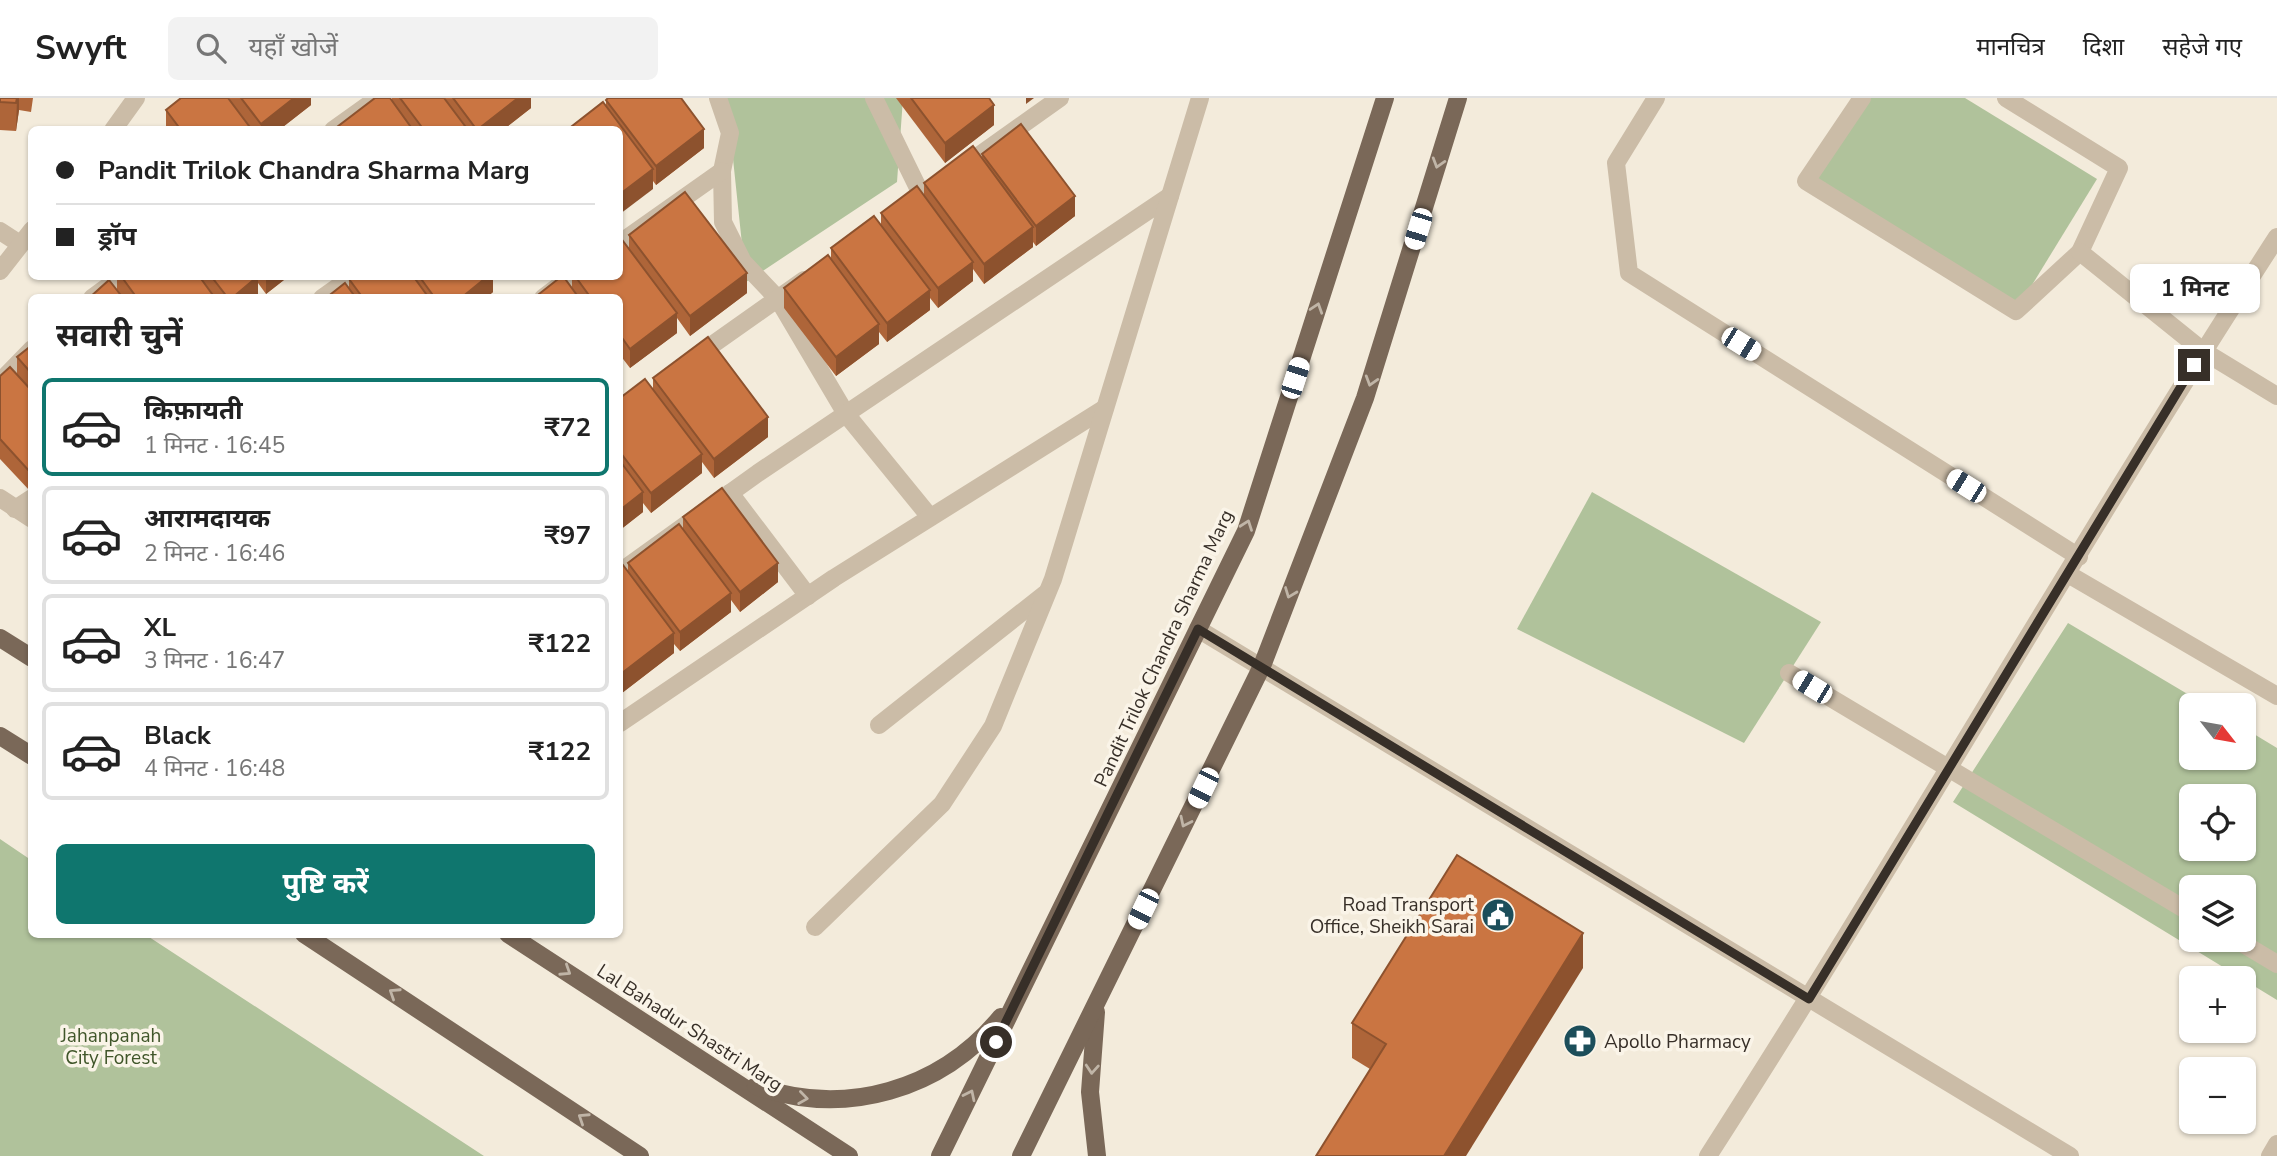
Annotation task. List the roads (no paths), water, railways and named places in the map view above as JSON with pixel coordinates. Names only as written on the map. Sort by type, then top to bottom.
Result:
[{"type":"main road","name":"Pandit Trilok Chandra Sharma Marg","points":[[940,1156],[1245,531],[1385,98]]},
{"type":"main road","points":[[1021,1156],[1262,666],[1365,398],[1458,98]]},
{"type":"main road","points":[[0,638],[28,656]]},
{"type":"main road","points":[[0,736],[28,754]]},
{"type":"main road","points":[[310,938],[640,1156]]},
{"type":"main road","name":"Lal Bahadur Shastri Marg","points":[[514,938],[849,1156]]},
{"type":"main road","points":[[695,1055],[750,1084],[781,1095],[813,1100],[876,1095],[907,1086],[963,1055],[987,1034],[1024,982]]},
{"type":"main road","points":[[1097,1001],[1090,1093],[1097,1156]]},
{"type":"street","points":[[116,126],[136,98]]},
{"type":"street","points":[[339,126],[379,98]]},
{"type":"street","points":[[718,98],[730,133],[722,171],[723,222],[743,262],[778,299],[846,414],[930,517]]},
{"type":"street","points":[[874,98],[927,192],[1060,98]]},
{"type":"street","points":[[815,927],[942,804],[993,726],[1048,592],[1200,98]]},
{"type":"street","points":[[1656,98],[1616,163],[1629,273],[2079,557]]},
{"type":"street","points":[[1856,100],[1806,181],[2016,311],[2080,252],[2119,169],[2006,98]]},
{"type":"street","points":[[623,241],[722,171]]},
{"type":"street","points":[[623,570],[730,493],[1170,197]]},
{"type":"street","points":[[0,231],[26,237],[0,271]]},
{"type":"street","points":[[1708,1156],[1809,999],[2203,351],[2277,237]]},
{"type":"street","points":[[2080,252],[2203,351],[2277,396]]},
{"type":"street","points":[[676,370],[822,267]]},
{"type":"street","points":[[97,294],[117,280]]},
{"type":"street","points":[[328,294],[347,280]]},
{"type":"street","points":[[547,294],[567,280]]},
{"type":"street","points":[[0,382],[28,353]]},
{"type":"street","points":[[623,721],[808,596],[1105,408]]},
{"type":"street","points":[[730,493],[808,596]]},
{"type":"street","points":[[0,498],[28,517]]},
{"type":"street","points":[[15,509],[28,501]]},
{"type":"street","points":[[2068,574],[2277,696]]},
{"type":"street","points":[[879,725],[1048,592]]},
{"type":"street","points":[[1198,629],[2070,1156]]},
{"type":"street","points":[[1789,673],[2179,905]]},
{"type":"street","points":[[2256,951],[2277,964]]},
{"type":"street","points":[[2270,1156],[2277,1144]]},
{"type":"place","name":"Road Transport Office, Sheikh Sarai","points":[[1498,915]]},
{"type":"place","name":"Apollo Pharmacy","points":[[1580,1041]]},
{"type":"park label","name":"Jahanpanah City Forest","points":[[111,1046]]}]
